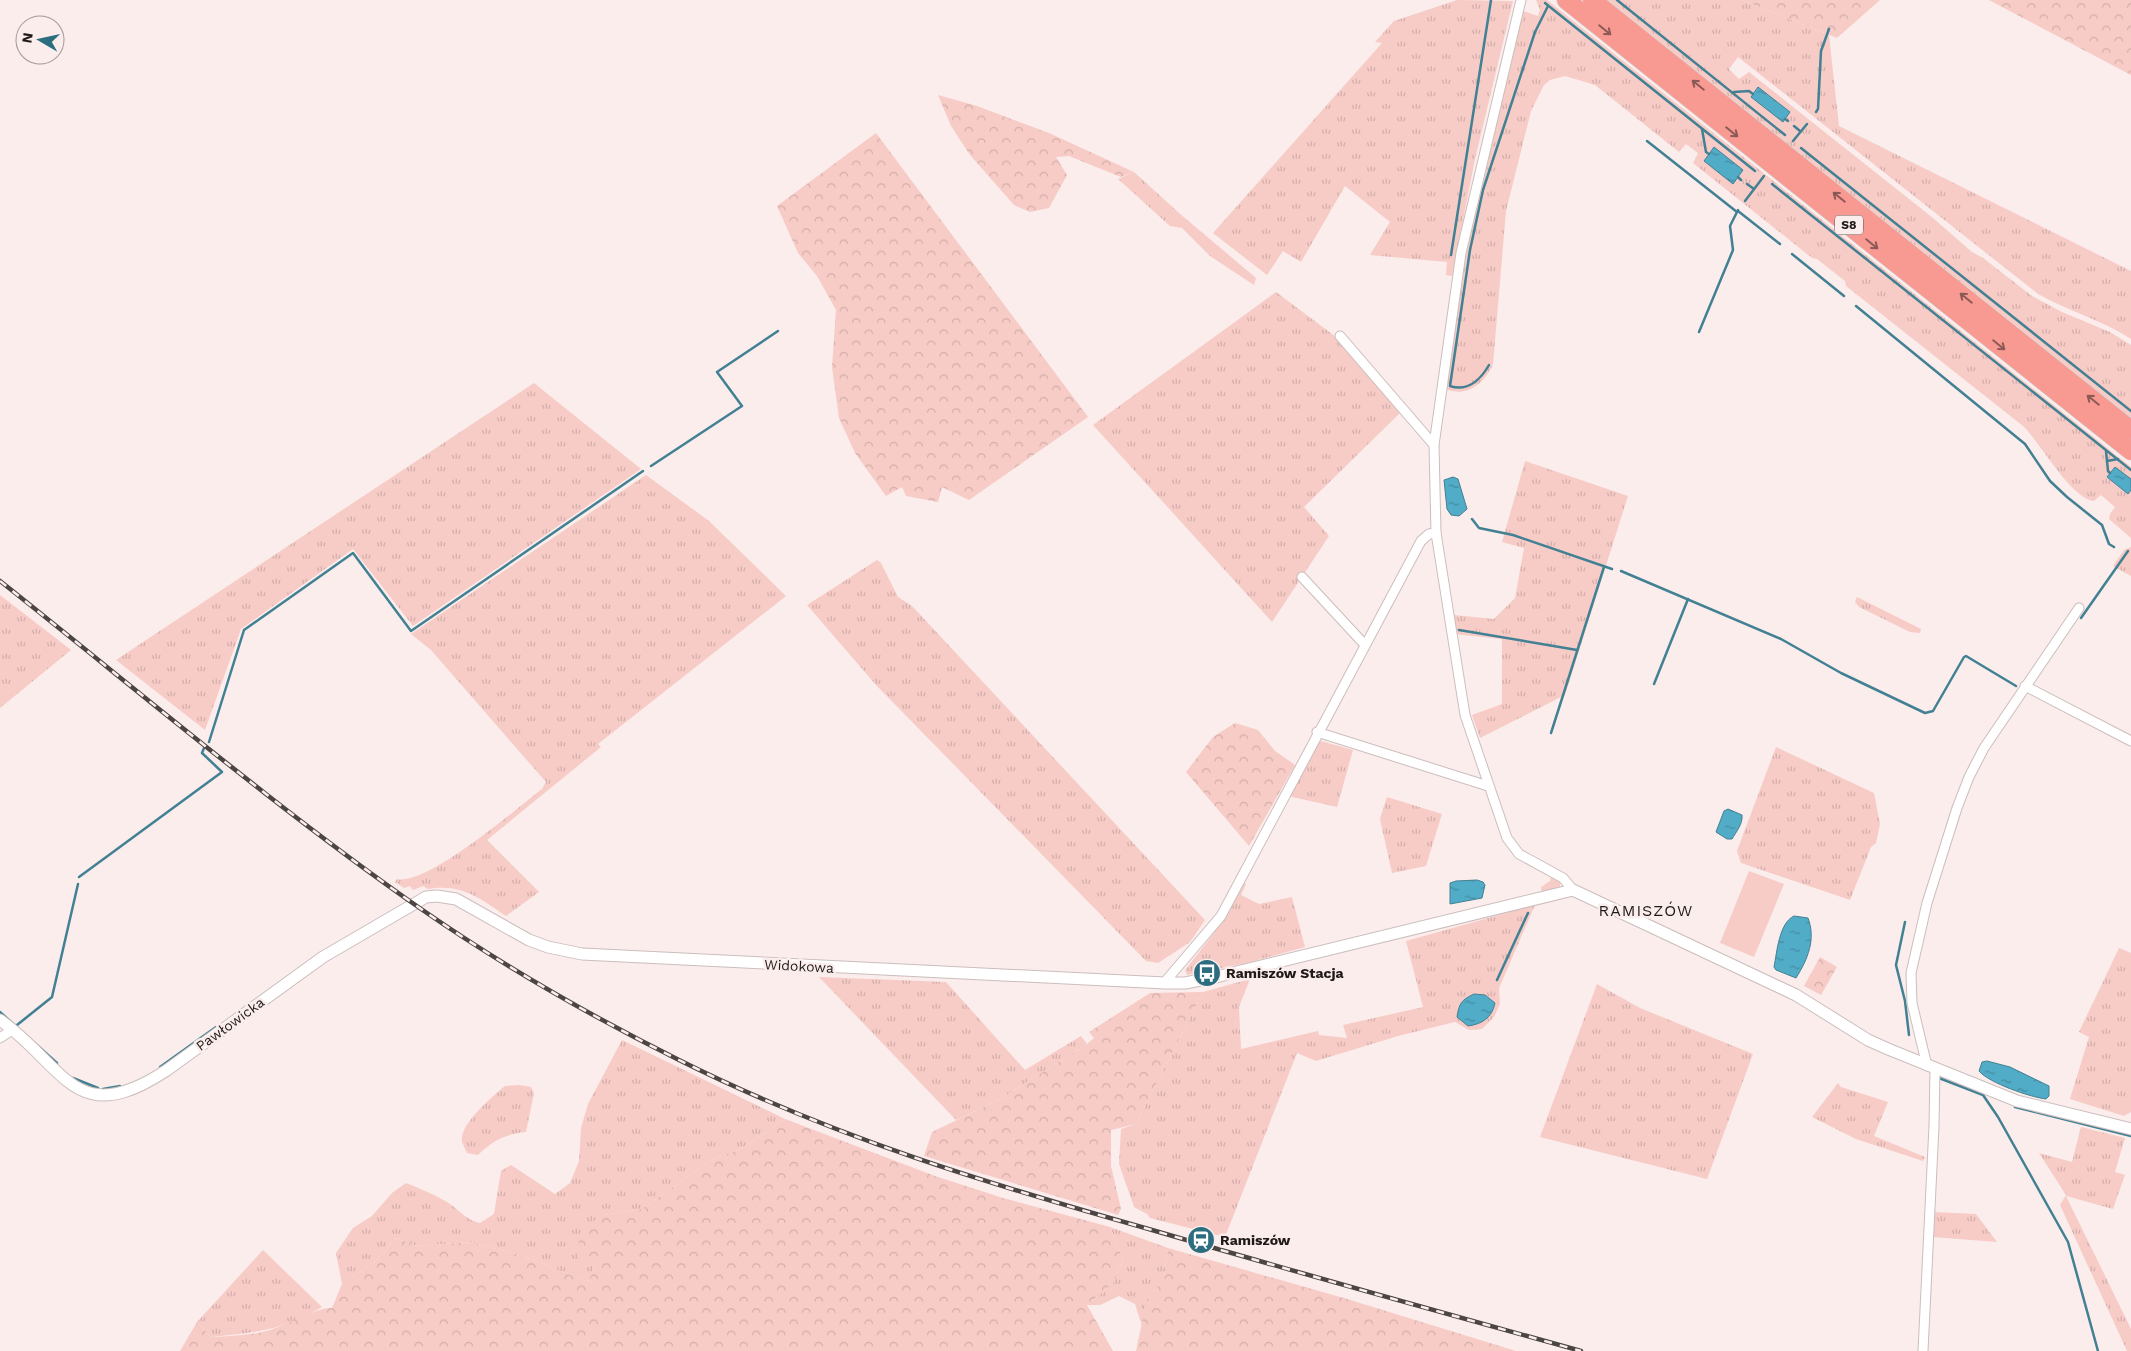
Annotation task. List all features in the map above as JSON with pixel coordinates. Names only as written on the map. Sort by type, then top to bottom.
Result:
[{"type":"highway","name":"S8","points":[[1566,0],[2131,451]]},
{"type":"highway","name":"S8","points":[[1592,0],[2131,430]]},
{"type":"street","points":[[1521,0],[1461,253],[1434,445],[1436,533],[1465,715],[1488,786],[1513,848],[1519,854],[1563,878],[1573,890],[1796,995],[1868,1040],[2017,1101],[2131,1129]]},
{"type":"street","points":[[1340,336],[1351,346],[1434,445]]},
{"type":"street","points":[[1164,983],[1221,916],[1317,732],[1421,541],[1429,534],[1436,533]]},
{"type":"street","points":[[1302,578],[1365,645]]},
{"type":"street","points":[[1923,1351],[1934,1126],[1931,1067],[1912,1002],[1911,973],[1927,903],[1968,778],[1984,748],[2079,608]]},
{"type":"street","points":[[2025,686],[2131,741]]},
{"type":"street","points":[[1317,732],[1488,786]]},
{"type":"street","name":"Widokowa","points":[[470,906],[529,940],[548,947],[582,954],[1185,983],[1216,978],[1573,890]]},
{"type":"street","name":"Pawłowicka","points":[[0,1020],[60,1077],[75,1087],[102,1095],[127,1092],[145,1085],[168,1070],[324,957],[402,909],[426,897],[437,896],[456,899],[470,906]]},
{"type":"street","points":[[0,1038],[12,1030]]},
{"type":"green space","points":[[1457,0],[1513,1],[1475,159],[1452,276],[1446,275],[1447,262],[1370,255],[1390,222],[1345,186],[1301,262],[1283,251],[1267,275],[1213,233],[1382,43],[1375,42],[1394,21]]},
{"type":"green space","points":[[1536,0],[1547,0],[2131,467],[2131,538],[2109,519],[2115,507],[2101,495],[2094,501],[2085,498],[2076,491],[2056,469],[2023,426],[1846,286],[1845,281],[1817,259],[1812,258],[1693,163],[1698,153],[1686,144],[1679,152],[1595,85],[1565,76],[1550,80],[1544,85],[1531,111],[1506,211],[1493,364],[1490,371],[1474,387],[1461,392],[1446,389],[1461,272],[1472,220],[1523,11],[1538,16],[1540,10]]},
{"type":"green space","points":[[1607,0],[1742,0],[1829,35],[1839,126],[2131,271],[2131,339],[2108,326],[2038,294],[1738,57],[1729,69],[1739,79],[1749,72],[1933,218],[1972,252],[1983,258],[2032,296],[2062,312],[2110,332],[2131,345],[2131,418]]},
{"type":"green space","points":[[1742,0],[1880,0],[1837,38]]},
{"type":"green space","points":[[1989,0],[2131,0],[2131,75]]},
{"type":"green space","points":[[938,95],[977,106],[1049,133],[1134,172],[1121,177],[1069,156],[1056,157],[1067,175],[1049,208],[1030,212],[1014,205],[970,155],[951,126]]},
{"type":"green space","points":[[876,133],[1088,417],[969,500],[942,487],[938,502],[906,496],[902,487],[886,496],[855,453],[839,418],[832,367],[836,310],[817,276],[798,253],[777,206]]},
{"type":"green space","points":[[1134,172],[1256,278],[1254,285],[1210,256],[1182,228],[1170,226],[1118,179]]},
{"type":"green space","points":[[1276,292],[1348,346],[1402,411],[1304,507],[1329,536],[1272,622],[1093,425]]},
{"type":"green space","points":[[534,383],[641,469],[413,626],[353,549],[241,629],[205,730],[116,660]]},
{"type":"green space","points":[[1525,461],[1628,496],[1565,695],[1480,738],[1472,715],[1502,704],[1502,639],[1453,634],[1454,615],[1494,619],[1515,598],[1524,548],[1502,542]]},
{"type":"green space","points":[[646,475],[709,521],[786,596],[598,744],[601,747],[487,840],[539,892],[506,916],[479,898],[460,890],[450,888],[428,889],[423,886],[413,890],[410,886],[404,888],[395,882],[397,879],[411,878],[429,871],[449,859],[542,789],[546,782],[431,650],[411,634]]},
{"type":"green space","points":[[2131,547],[2131,576],[2113,566],[2124,550]]},
{"type":"green space","points":[[877,560],[881,563],[898,597],[912,606],[1205,920],[1190,942],[1158,963],[1146,961],[876,685],[807,605]]},
{"type":"green space","points":[[0,595],[71,650],[0,708]]},
{"type":"green space","points":[[1857,597],[1921,629],[1920,633],[1910,632],[1859,607],[1855,602]]},
{"type":"green space","points":[[1235,723],[1258,730],[1275,751],[1295,765],[1249,846],[1186,772],[1213,737]]},
{"type":"green space","points":[[1321,741],[1353,750],[1337,807],[1288,796],[1316,745]]},
{"type":"green space","points":[[1776,747],[1874,793],[1880,824],[1876,843],[1871,847],[1850,900],[1741,863],[1737,851]]},
{"type":"green space","points":[[1387,797],[1442,814],[1426,866],[1392,873],[1380,819]]},
{"type":"green space","points":[[1749,871],[1784,884],[1754,957],[1720,943]]},
{"type":"green space","points":[[1552,875],[1560,880],[1560,888],[1542,893],[1541,887],[1550,881]]},
{"type":"green space","points":[[1241,880],[1246,884],[1241,895],[1259,904],[1292,897],[1305,947],[1247,963],[1187,975],[1185,970],[1214,933]]},
{"type":"green space","points":[[1535,905],[1499,988],[1500,1004],[1494,1017],[1482,1029],[1469,1030],[1455,1022],[1398,1036],[1316,1061],[1297,1053],[1225,1237],[1150,1218],[1147,1214],[1134,1207],[1119,1164],[1121,1129],[1136,1124],[1203,992],[1250,979],[1239,1007],[1241,1049],[1318,1031],[1319,1035],[1347,1038],[1343,1025],[1423,1007],[1406,941]]},
{"type":"green space","points":[[2119,948],[2131,953],[2131,1112],[2124,1116],[2070,1099],[2089,1037],[2079,1032]]},
{"type":"green space","points":[[1820,957],[1837,967],[1821,995],[1804,986]]},
{"type":"green space","points":[[819,977],[946,982],[1025,1070],[1081,1036],[1087,1044],[1004,1097],[956,1120]]},
{"type":"green space","points":[[1597,984],[1640,1008],[1753,1054],[1707,1179],[1540,1137]]},
{"type":"green space","points":[[1203,992],[1136,1124],[1111,1130],[1111,1166],[1121,1209],[1118,1215],[924,1156],[932,1132],[1004,1097],[1087,1044],[1094,1038],[1089,1032],[1150,993]]},
{"type":"green space","points":[[622,1040],[785,1119],[743,1148],[711,1160],[642,1209],[603,1215],[595,1266],[588,1282],[520,1255],[470,1242],[417,1246],[396,1238],[377,1260],[342,1284],[336,1253],[353,1228],[372,1216],[392,1193],[406,1183],[439,1198],[468,1218],[480,1223],[494,1214],[501,1171],[511,1165],[555,1194],[570,1183],[579,1161],[581,1128],[588,1104]]},
{"type":"green space","points":[[1838,1083],[1841,1087],[1888,1102],[1874,1136],[1925,1157],[1923,1161],[1856,1139],[1812,1117]]},
{"type":"green space","points":[[519,1085],[531,1087],[534,1093],[526,1132],[512,1134],[500,1139],[489,1145],[478,1155],[467,1153],[462,1142],[462,1135],[471,1119],[485,1103],[505,1086]]},
{"type":"green space","points":[[785,1119],[935,1176],[1003,1198],[1110,1227],[1123,1259],[1113,1283],[1087,1305],[1113,1351],[180,1351],[197,1322],[211,1337],[243,1335],[271,1330],[317,1311],[332,1308],[342,1284],[377,1260],[396,1238],[417,1246],[470,1242],[520,1255],[588,1282],[595,1266],[579,1260],[577,1248],[583,1228],[603,1215],[642,1209],[711,1160],[743,1148]]},
{"type":"green space","points":[[2081,1127],[2125,1138],[2115,1172],[2125,1175],[2113,1209],[2066,1196],[2131,1329],[2131,1351],[2127,1351],[2060,1205],[2066,1195],[2039,1153],[2072,1162]]},
{"type":"green space","points":[[1933,1212],[1976,1214],[1997,1242],[1933,1237]]},
{"type":"green space","points":[[1110,1227],[1168,1248],[1164,1279],[1147,1299],[1142,1326],[1135,1304],[1119,1296],[1100,1305],[1087,1305],[1113,1283],[1123,1259]]},
{"type":"green space","points":[[1168,1248],[1347,1299],[1516,1351],[1136,1351],[1147,1299],[1164,1279]]},
{"type":"green space","points":[[263,1250],[322,1307],[282,1326],[255,1332],[211,1337],[197,1322]]},
{"type":"water","points":[[1758,87],[1790,112],[1783,122],[1751,97]]},
{"type":"water","points":[[1714,147],[1743,170],[1733,184],[1704,161]]},
{"type":"water","points":[[2115,467],[2131,479],[2131,490],[2128,494],[2107,477]]},
{"type":"water","points":[[1453,477],[1458,479],[1467,509],[1459,516],[1451,515],[1447,509],[1444,480]]},
{"type":"water","points":[[1728,809],[1742,815],[1740,825],[1732,839],[1727,839],[1716,832],[1724,811]]},
{"type":"water","points":[[1477,880],[1485,885],[1482,898],[1450,904],[1450,883]]},
{"type":"water","points":[[1794,916],[1808,918],[1811,934],[1810,949],[1796,978],[1776,970],[1774,967],[1782,931]]},
{"type":"water","points":[[1474,994],[1485,995],[1495,1003],[1494,1008],[1486,1019],[1478,1024],[1468,1026],[1457,1017],[1463,1000]]},
{"type":"water","points":[[1987,1061],[2010,1067],[2049,1086],[2049,1096],[2046,1099],[2030,1095],[2010,1089],[1991,1080],[1979,1071],[1982,1062]]},
{"type":"waterway","points":[[1451,255],[1491,0]]},
{"type":"waterway","points":[[1617,0],[1785,135]]},
{"type":"waterway","points":[[1545,3],[1755,171]]},
{"type":"waterway","points":[[1489,365],[1482,375],[1468,386],[1450,386],[1470,250],[1483,190],[1535,32],[1548,6]]},
{"type":"waterway","points":[[1816,112],[1818,109],[1821,51],[1829,29]]},
{"type":"waterway","points":[[1734,92],[1749,91],[1753,94]]},
{"type":"waterway","points":[[1793,141],[1807,124]]},
{"type":"waterway","points":[[1794,126],[1800,131]]},
{"type":"waterway","points":[[1702,129],[1706,152],[1709,154]]},
{"type":"waterway","points":[[1647,141],[1737,212]]},
{"type":"waterway","points":[[1801,148],[2131,411]]},
{"type":"waterway","points":[[1745,201],[1764,176]]},
{"type":"waterway","points":[[1738,177],[1741,180]]},
{"type":"waterway","points":[[1747,184],[1754,189]]},
{"type":"waterway","points":[[1772,184],[2131,470]]},
{"type":"waterway","points":[[1699,332],[1733,250],[1730,226],[1738,210]]},
{"type":"waterway","points":[[1738,211],[1780,244]]},
{"type":"waterway","points":[[1792,254],[1844,296]]},
{"type":"waterway","points":[[1856,306],[2025,444],[2050,481],[2102,525],[2109,544],[2114,547]]},
{"type":"waterway","points":[[651,466],[742,406],[717,372],[778,331]]},
{"type":"waterway","points":[[2106,451],[2108,471],[2110,473]]},
{"type":"waterway","points":[[2107,461],[2118,459]]},
{"type":"waterway","points":[[209,742],[244,630],[353,553],[411,631],[643,471]]},
{"type":"waterway","points":[[1472,519],[1479,528],[1513,535],[1612,569]]},
{"type":"waterway","points":[[2081,618],[2128,551]]},
{"type":"waterway","points":[[1551,733],[1604,567]]},
{"type":"waterway","points":[[1621,571],[1781,639],[1841,673],[1925,713],[1933,711],[1966,656],[2016,686]]},
{"type":"waterway","points":[[1654,684],[1688,599]]},
{"type":"waterway","points":[[1459,630],[1577,650]]},
{"type":"waterway","points":[[79,877],[222,772],[202,753],[204,748]]},
{"type":"waterway","points":[[17,1025],[52,997],[78,884]]},
{"type":"waterway","points":[[1497,980],[1528,913]]},
{"type":"waterway","points":[[1905,922],[1896,965],[1905,1001],[1909,1035]]},
{"type":"waterway","points":[[0,1012],[57,1063]]},
{"type":"waterway","points":[[160,1067],[216,1027]]},
{"type":"waterway","points":[[73,1078],[98,1088]]},
{"type":"waterway","points":[[1939,1078],[1983,1095],[1998,1117],[2068,1242],[2098,1351]]},
{"type":"waterway","points":[[103,1089],[120,1086]]},
{"type":"waterway","points":[[2015,1107],[2131,1136]]},
{"type":"railway","points":[[0,581],[262,791],[424,911],[486,952],[549,990],[679,1060],[796,1113],[915,1158],[1097,1214],[1581,1351]]},
{"type":"place","name":"Ramiszów Stacja","points":[[1207,973]]},
{"type":"place","name":"Ramiszów","points":[[1201,1240]]},
{"type":"district","name":"RAMISZÓW","points":[[1646,910]]}]
